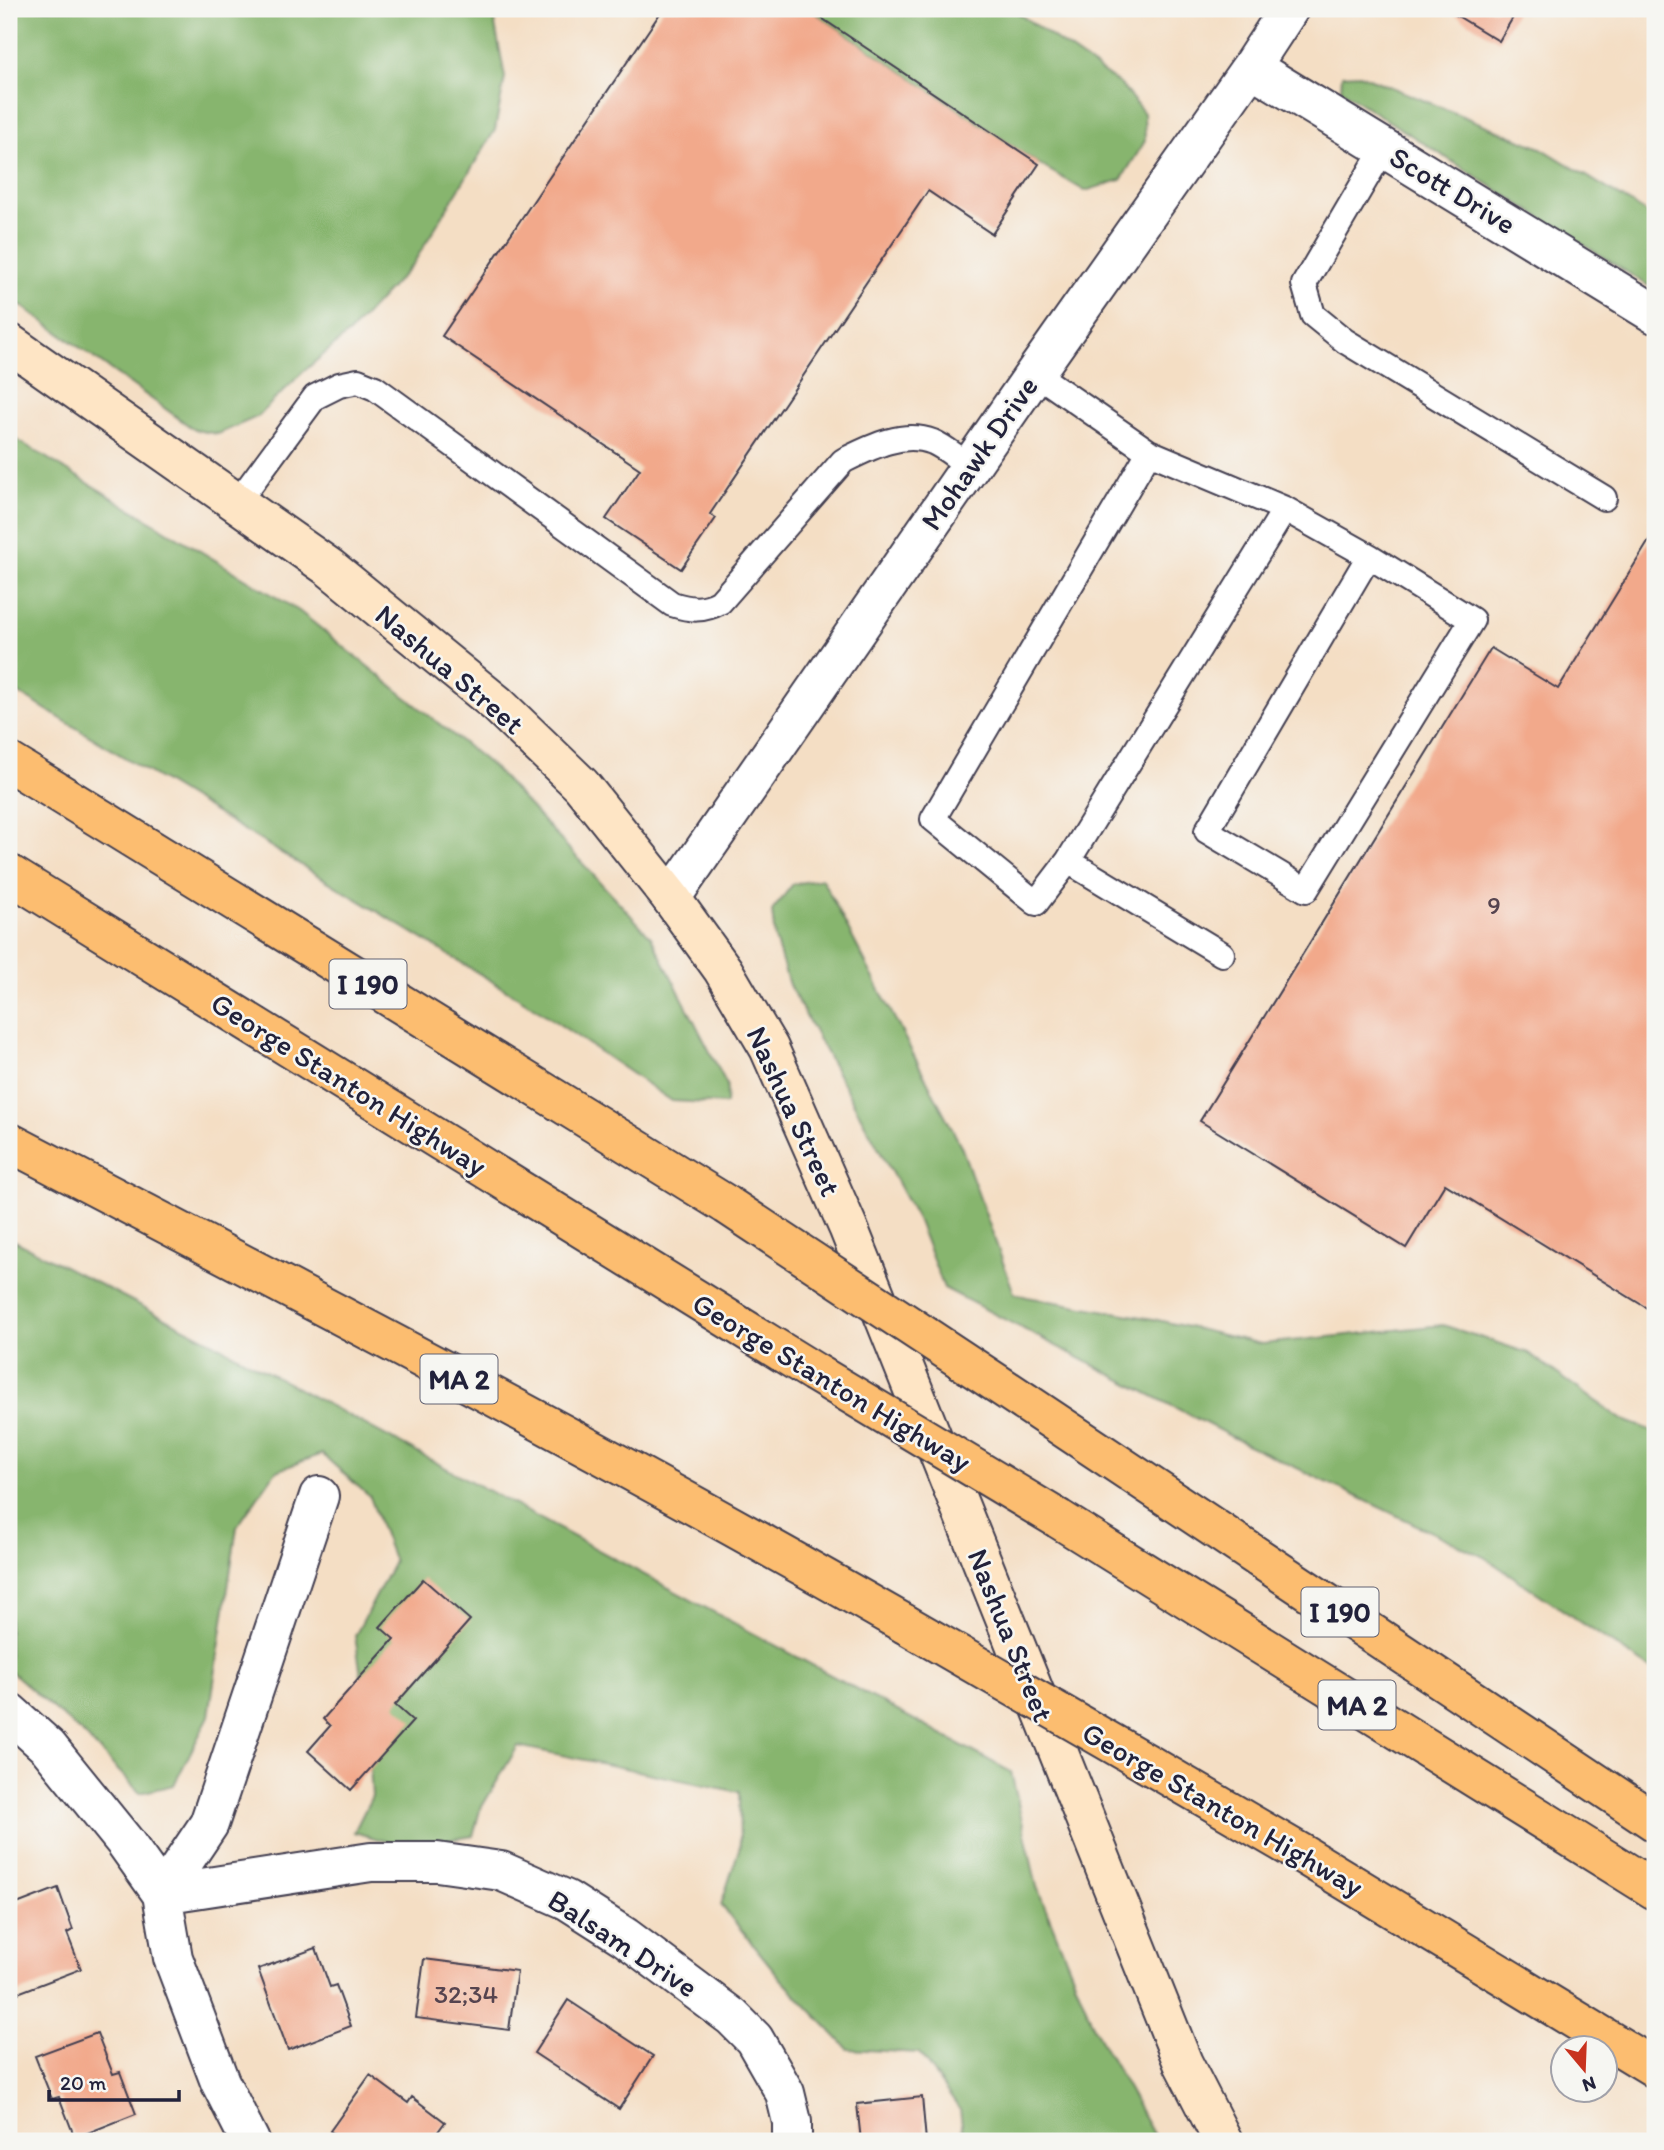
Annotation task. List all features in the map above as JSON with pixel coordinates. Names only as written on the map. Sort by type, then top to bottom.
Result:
[{"type":"highway","name":"I 190","points":[[9,762],[727,1205],[1655,1822]]},
{"type":"highway","name":"George Stanton Highway","points":[[9,874],[814,1372],[1059,1519],[1655,1890]]},
{"type":"highway","name":"George Stanton Highway","points":[[9,1142],[360,1325],[788,1557],[1316,1862],[1655,2068]]},
{"type":"main road","name":"Nashua Street","points":[[9,343],[330,568],[497,705],[581,785],[671,898],[723,970],[769,1048],[848,1227],[1183,2063],[1223,2141]]},
{"type":"street","name":"Mohawk Drive","points":[[671,898],[1289,9]]},
{"type":"street","name":"Scott Drive","points":[[1251,67],[1655,314]]},
{"type":"street","points":[[162,1894],[209,1824],[319,1496]]},
{"type":"street","points":[[9,1712],[48,1747],[125,1842],[162,1894],[173,1958],[220,2081],[250,2141]]},
{"type":"street","name":"Balsam Drive","points":[[162,1894],[371,1862],[437,1862],[501,1871],[567,1900],[625,1937],[732,2017],[754,2039],[785,2093],[792,2122],[792,2141]]},
{"type":"lane","points":[[1384,148],[1304,284],[1313,315],[1345,341],[1604,498]]},
{"type":"lane","points":[[1035,373],[1149,452],[1284,509],[1369,556],[1472,620],[1306,890],[1208,831],[1369,556]]},
{"type":"lane","points":[[237,503],[315,397],[339,385],[358,381],[375,388],[673,604],[690,610],[708,608],[720,602],[843,461],[869,448],[895,440],[916,439],[932,442],[970,466]]},
{"type":"lane","points":[[1149,452],[933,819],[1036,903],[1068,861],[1284,509]]},
{"type":"lane","points":[[1068,861],[1222,954]]},
{"type":"green space","points":[[9,9],[492,9],[505,77],[495,130],[413,264],[350,332],[303,372],[257,417],[218,434],[195,430],[9,297]]},
{"type":"green space","points":[[809,9],[1012,9],[1121,85],[1144,113],[1145,141],[1121,180],[1085,191],[1039,164]]},
{"type":"green space","points":[[1359,74],[1541,148],[1655,218],[1655,290],[1341,89],[1342,75]]},
{"type":"green space","points":[[9,435],[299,611],[493,767],[651,937],[727,1085],[726,1104],[672,1101],[534,1007],[9,687]]},
{"type":"green space","points":[[822,879],[961,1146],[1014,1293],[1153,1319],[1262,1344],[1443,1325],[1528,1353],[1621,1419],[1655,1432],[1655,1672],[1484,1557],[1238,1440],[944,1288],[917,1219],[789,985],[775,939],[772,911],[793,884]]},
{"type":"green space","points":[[9,1238],[208,1340],[1011,1772],[1037,1887],[1095,2030],[1157,2141],[964,2141],[960,2110],[919,2053],[848,2049],[782,1980],[721,1905],[740,1846],[739,1792],[518,1746],[480,1810],[473,1836],[405,1847],[354,1832],[372,1796],[366,1707],[355,1636],[394,1562],[370,1497],[322,1454],[276,1471],[237,1527],[209,1716],[174,1785],[140,1793],[86,1737],[9,1670]]},
{"type":"building","points":[[663,9],[808,9],[1039,164],[992,234],[928,191],[710,514],[716,518],[681,569],[606,519],[640,469],[442,336]]},
{"type":"building","points":[[1446,9],[1518,9],[1499,41]]},
{"type":"building","points":[[1655,531],[1655,1313],[1445,1184],[1406,1248],[1200,1121],[1491,648],[1558,689]]},
{"type":"building","points":[[423,1579],[470,1620],[395,1705],[413,1721],[351,1790],[308,1751],[330,1726],[323,1719],[394,1639],[380,1627]]},
{"type":"building","points":[[58,1888],[73,1930],[67,1933],[81,1969],[18,1993],[9,1970],[9,1950],[12,1949],[9,1941],[9,1907]]},
{"type":"building","points":[[316,1948],[330,1987],[336,1985],[351,2026],[288,2050],[258,1969]]},
{"type":"building","points":[[424,1959],[517,1971],[509,2030],[416,2018]]},
{"type":"building","points":[[568,2000],[653,2056],[619,2109],[534,2053]]},
{"type":"building","points":[[97,2033],[113,2074],[120,2072],[136,2114],[75,2138],[59,2097],[52,2099],[35,2056]]},
{"type":"building","points":[[370,2075],[408,2103],[412,2097],[445,2122],[431,2141],[344,2141],[330,2131]]},
{"type":"building","points":[[922,2097],[926,2141],[861,2141],[857,2104]]}]
